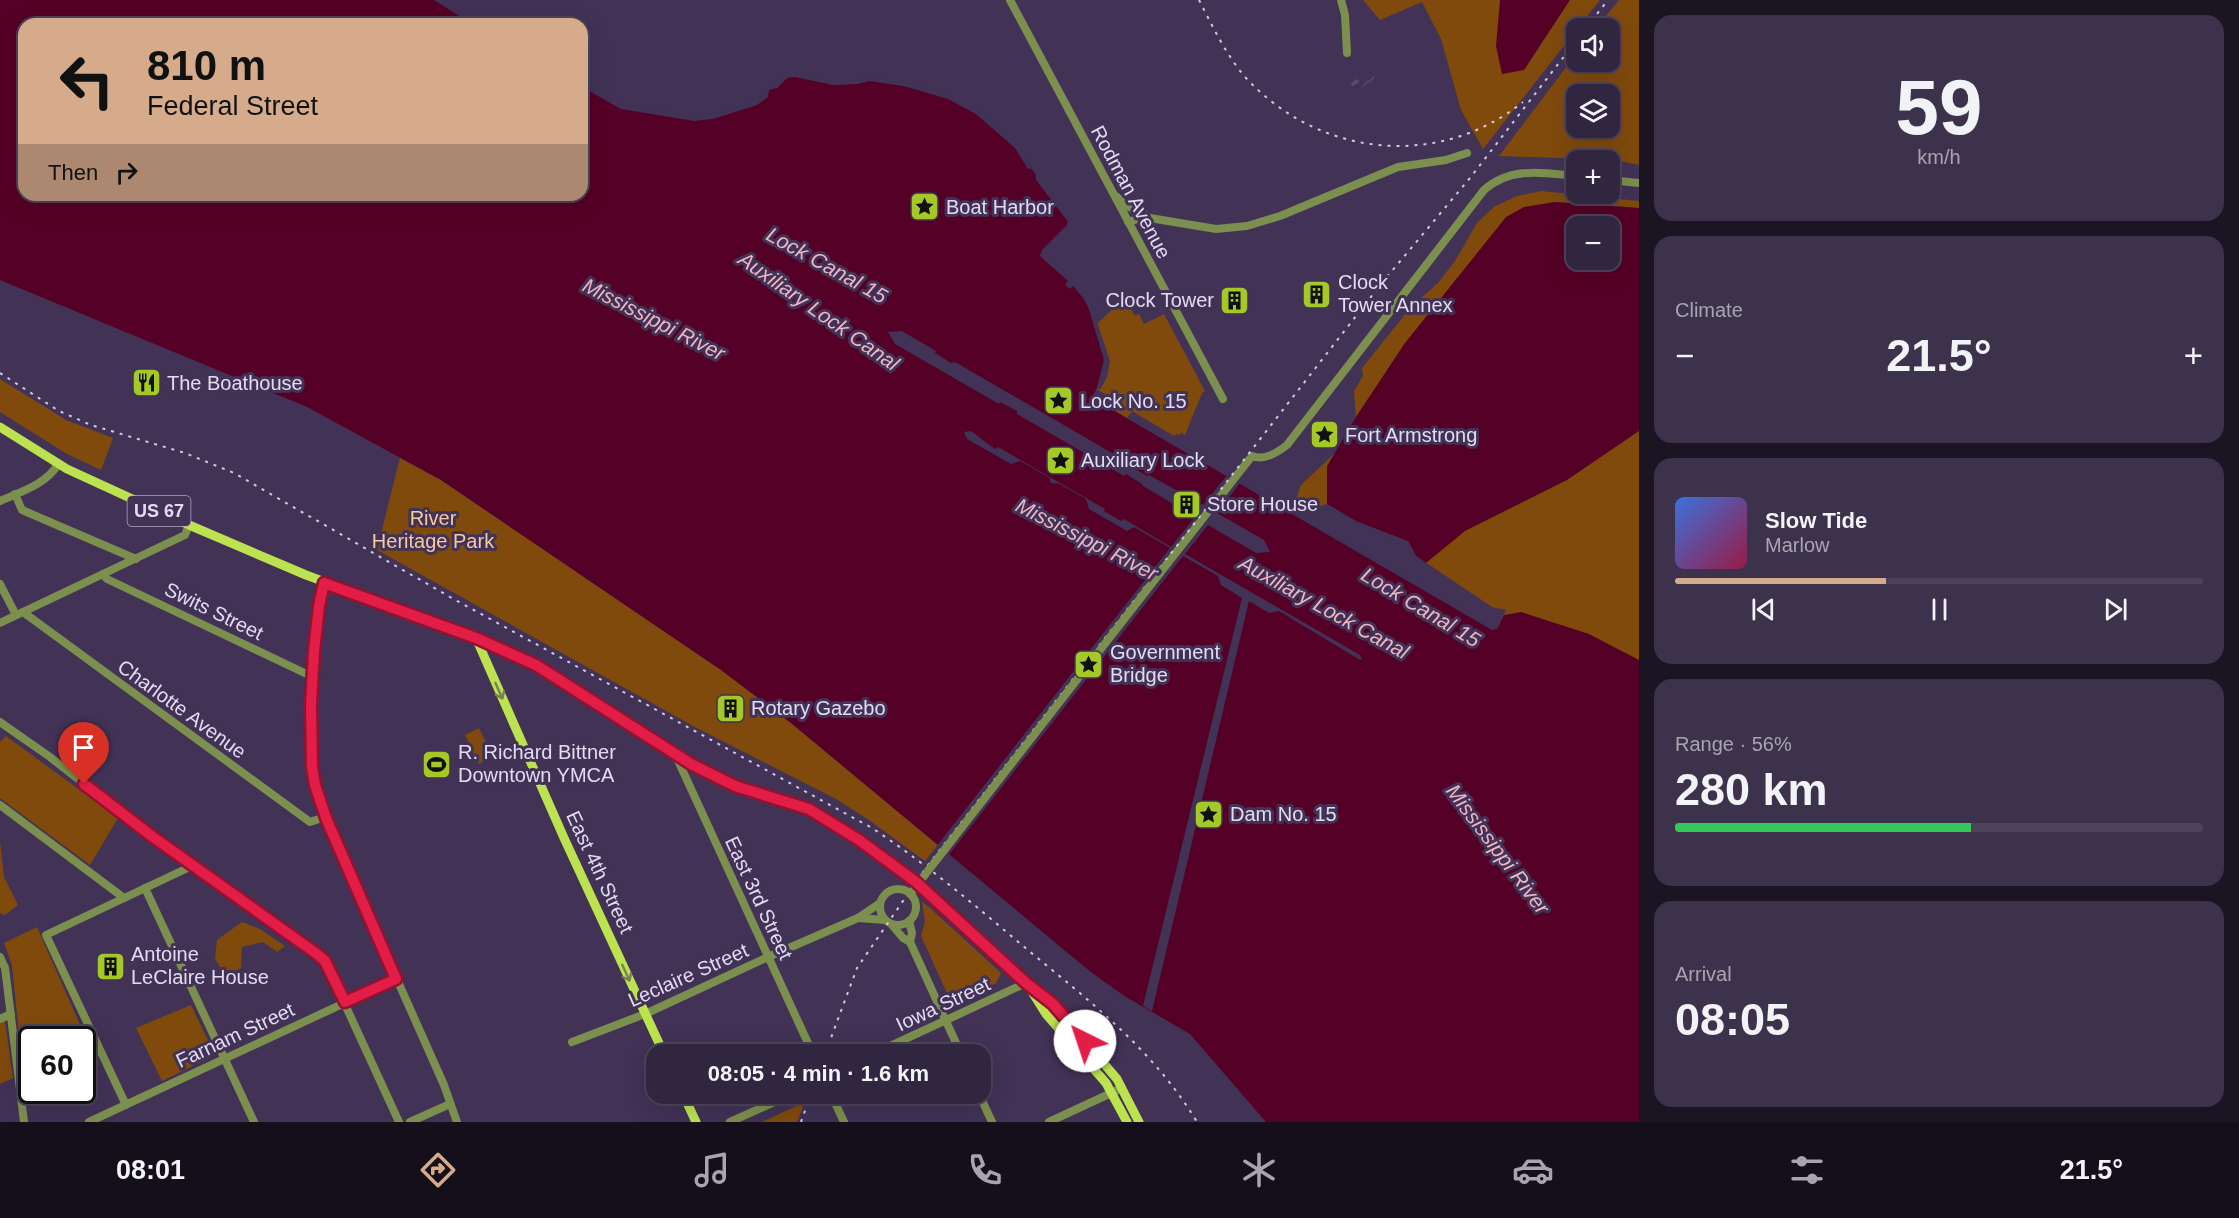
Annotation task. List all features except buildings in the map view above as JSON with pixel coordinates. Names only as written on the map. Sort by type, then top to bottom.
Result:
[{"type":"main road","name":"US 67","points":[[0,427],[58,464],[189,525],[324,583],[476,638],[536,665],[675,754],[735,786],[791,802],[833,823],[916,882],[1026,983],[1053,1004],[1110,1070],[1139,1122]]},
{"type":"main road","name":"East 4th Street","points":[[476,638],[564,838],[659,1044]]},
{"type":"main road","name":"US 67","points":[[1026,983],[1046,1014],[1098,1073],[1112,1093],[1126,1122]]},
{"type":"main road","points":[[688,1104],[696,1122]]},
{"type":"street","name":"Rodman Avenue","points":[[1010,0],[1223,399]]},
{"type":"street","points":[[1341,0],[1345,15],[1347,53]]},
{"type":"street","points":[[1128,222],[1140,217],[1216,229],[1247,226],[1280,216],[1398,167],[1446,160],[1467,153]]},
{"type":"street","points":[[910,894],[1252,456],[1265,458],[1287,445],[1488,187],[1506,176],[1528,172],[1566,176]]},
{"type":"street","points":[[1620,181],[1639,183]]},
{"type":"street","points":[[1114,195],[1127,206],[1152,218]]},
{"type":"street","points":[[0,501],[44,480],[54,472],[58,464]]},
{"type":"street","points":[[15,494],[22,510],[136,559]]},
{"type":"street","points":[[0,623],[184,535],[189,525]]},
{"type":"street","name":"Swits Street","points":[[103,574],[107,579],[313,677]]},
{"type":"street","points":[[324,583],[319,606],[313,677],[312,767],[315,785],[326,818],[444,1084],[457,1122]]},
{"type":"street","name":"Charlotte Avenue","points":[[0,584],[19,614],[310,822],[326,818]]},
{"type":"street","points":[[1,725],[50,758],[153,837],[195,865],[325,961],[399,1122]]},
{"type":"street","name":"East 3rd Street","points":[[675,754],[808,1044]]},
{"type":"street","points":[[0,806],[124,898]]},
{"type":"street","points":[[126,1106],[46,935],[195,865]]},
{"type":"street","points":[[145,888],[254,1122]]},
{"type":"street","points":[[892,925],[902,925],[915,914],[916,905],[910,894],[901,889],[892,889],[885,894],[880,903],[880,912],[885,920],[910,942],[956,1044]]},
{"type":"street","name":"Leclaire Street","points":[[572,1042],[645,1014],[858,918],[880,903]]},
{"type":"street","points":[[858,918],[885,920]]},
{"type":"street","points":[[909,921],[912,933],[910,942]]},
{"type":"street","points":[[0,957],[5,969],[24,1122]]},
{"type":"street","name":"Farnam Street","points":[[89,1122],[396,979]]},
{"type":"street","name":"Iowa Street","points":[[895,1044],[1026,983]]},
{"type":"street","points":[[0,1019],[10,1014]]},
{"type":"street","points":[[1049,1122],[1065,1119],[1122,1088]]},
{"type":"street","points":[[410,1122],[450,1104]]},
{"type":"street","points":[[730,1122],[770,1104]]},
{"type":"street","points":[[836,1104],[844,1122]]},
{"type":"street","points":[[984,1104],[992,1122]]},
{"type":"street","points":[[109,1112],[114,1122]]},
{"type":"green space","points":[[1363,0],[1600,0],[1586,18],[1566,18],[1566,43],[1483,149],[1461,110],[1441,39],[1422,2],[1380,20]]},
{"type":"green space","points":[[1619,0],[1639,0],[1639,165],[1620,161],[1620,150],[1566,150],[1566,158],[1499,156],[1566,67],[1566,72],[1620,72],[1620,18],[1604,18]]},
{"type":"green space","points":[[1541,191],[1566,194],[1566,203],[1555,202],[1405,343],[1356,417],[1354,391],[1363,376],[1362,368],[1411,307],[1438,283],[1455,261],[1477,223],[1495,206],[1517,196]]},
{"type":"green space","points":[[1620,199],[1639,201],[1639,208],[1583,204],[1620,204]]},
{"type":"green space","points":[[1125,297],[1135,316],[1139,314],[1144,324],[1164,314],[1205,391],[1202,393],[1185,435],[1181,433],[1174,436],[1132,411],[1127,418],[1102,403],[1106,395],[1097,389],[1104,376],[1095,326]]},
{"type":"green space","points":[[0,379],[66,420],[113,438],[101,470],[67,454],[0,412]]},
{"type":"green space","points":[[1639,397],[1639,689],[1498,627],[1506,610],[1492,607],[1416,556]]},
{"type":"green space","points":[[1348,432],[1327,504],[1304,511],[1294,505],[1301,485],[1335,453]]},
{"type":"green space","name":"River Heritage Park","points":[[400,458],[441,480],[721,670],[791,723],[938,845],[925,861],[836,799],[695,727],[377,550]]},
{"type":"green space","points":[[479,728],[490,751],[482,755],[484,761],[479,764],[465,735]]},
{"type":"green space","points":[[6,736],[118,818],[90,865],[0,798],[0,742]]},
{"type":"green space","points":[[0,842],[4,877],[18,905],[5,915],[0,913]]},
{"type":"green space","points":[[922,902],[1000,972],[996,983],[952,1004],[921,936],[925,922]]},
{"type":"green space","points":[[242,922],[260,929],[285,946],[277,952],[263,942],[242,947],[241,968],[226,976],[215,959],[217,940]]},
{"type":"green space","points":[[37,927],[81,1026],[18,1026],[12,965],[4,943]]},
{"type":"green space","points":[[191,1005],[215,1055],[162,1081],[136,1028]]},
{"type":"green space","points":[[5,1021],[13,1078],[0,1084],[0,1023]]},
{"type":"green space","points":[[801,1104],[804,1104],[797,1122],[762,1122]]},
{"type":"water","points":[[0,0],[434,0],[462,18],[18,18],[18,201],[588,201],[588,89],[620,108],[701,119],[761,101],[769,90],[783,78],[794,74],[833,85],[868,80],[904,86],[950,98],[980,114],[1015,144],[1036,175],[1036,180],[1072,227],[1044,252],[1053,267],[1080,292],[1100,335],[1106,368],[1092,398],[1492,630],[1497,629],[1504,615],[1521,612],[1589,634],[1639,660],[1639,1122],[1266,1122],[1190,1034],[1126,997],[1092,973],[791,723],[721,670],[441,480],[307,407],[0,280]]},
{"type":"water","points":[[1500,0],[1570,0],[1524,70],[1502,74],[1496,46]]},
{"type":"water","points":[[1555,202],[1639,208],[1639,431],[1567,480],[1465,531],[1426,563],[1416,556],[1408,541],[1381,537],[1327,504],[1327,466],[1405,343],[1506,217],[1524,207]]},
{"type":"pier","points":[[793,72],[833,82],[857,81],[870,77],[943,93],[985,115],[1023,152],[1030,167],[1035,168],[1028,169],[1015,148],[976,114],[948,99],[904,86],[869,81],[833,85],[795,77],[787,78],[777,88],[769,90],[768,97],[757,105],[713,119],[694,121],[621,109],[588,90],[588,87],[627,106],[691,117],[720,113],[756,100],[780,77]]},
{"type":"pier","points":[[1068,220],[1074,228],[1047,252],[1047,255],[1049,260],[1077,284],[1090,301],[1110,361],[1107,377],[1100,390],[1097,387],[1104,360],[1087,303],[1073,286],[1070,289],[1065,285],[1068,281],[1040,256],[1042,250],[1067,225]]},
{"type":"pier","points":[[902,331],[936,351],[935,353],[951,363],[955,362],[1131,464],[1130,466],[1147,476],[1149,475],[1203,505],[1228,474],[1492,626],[1240,483],[1217,513],[1264,540],[1270,552],[1256,553],[1208,525],[1185,554],[1360,655],[1362,659],[1360,660],[1279,611],[1269,613],[1249,601],[1152,1011],[1143,1006],[1242,598],[1221,585],[1218,576],[1183,556],[947,857],[936,847],[1170,548],[1134,527],[1127,531],[1089,509],[1086,499],[1058,483],[1050,482],[1050,478],[1020,461],[1011,464],[967,439],[964,432],[971,431],[995,449],[998,447],[1105,509],[1104,511],[1121,521],[1124,519],[1171,547],[1195,517],[1126,474],[1124,476],[1017,414],[1017,411],[1000,402],[999,404],[895,344],[888,332]]},
{"type":"pier","points":[[1327,504],[1356,521],[1408,541],[1416,556],[1429,565],[1425,566],[1414,558],[1406,544],[1380,540],[1330,515],[1325,508]]},
{"type":"railway","points":[[1199,0],[1226,50],[1246,78],[1275,105],[1308,125],[1343,138],[1380,145],[1417,145],[1454,138],[1490,124],[1523,102]]},
{"type":"railway","points":[[1594,18],[1608,0]]},
{"type":"railway","points":[[829,1044],[857,968],[925,869],[1381,284],[1470,178],[1566,54]]},
{"type":"railway","points":[[0,373],[59,411],[91,425],[185,453],[234,473],[450,597],[872,828],[952,887],[1076,989],[1142,1051],[1162,1073],[1197,1122]]},
{"type":"railway","points":[[801,1122],[807,1104]]},
{"type":"place","name":"Boat Harbor","points":[[925,207]]},
{"type":"place","name":"Clock Tower Annex","points":[[1317,294]]},
{"type":"place","name":"Clock Tower","points":[[1235,300]]},
{"type":"place","name":"The Boathouse","points":[[146,383]]},
{"type":"place","name":"Lock No. 15","points":[[1059,401]]},
{"type":"place","name":"Fort Armstrong","points":[[1324,435]]},
{"type":"place","name":"Auxiliary Lock","points":[[1060,460]]},
{"type":"place","name":"Store House","points":[[1186,504]]},
{"type":"place","name":"Government Bridge","points":[[1089,664]]},
{"type":"place","name":"Rotary Gazebo","points":[[730,708]]},
{"type":"place","name":"R. Richard Bittner Downtown YMCA","points":[[437,764]]},
{"type":"place","name":"Dam No. 15","points":[[1209,814]]},
{"type":"place","name":"Antoine LeClaire House","points":[[110,966]]},
{"type":"route","points":[[84,784],[153,837],[317,954],[325,961],[345,1002],[396,979],[326,818],[315,785],[312,767],[311,705],[314,651],[324,583],[516,654],[713,776],[735,786],[809,809],[833,823],[916,882],[1026,983],[1053,1004],[1085,1041]]},
{"type":"water label","name":"Lock Canal 15","points":[[827,265]]},
{"type":"water label","name":"Auxiliary Lock Canal","points":[[819,311]]},
{"type":"water label","name":"Mississippi River","points":[[654,319]]},
{"type":"water label","name":"Mississippi River","points":[[1087,539]]},
{"type":"water label","name":"Auxiliary Lock Canal","points":[[1324,607]]},
{"type":"water label","name":"Lock Canal 15","points":[[1421,607]]},
{"type":"water label","name":"Mississippi River","points":[[1498,849]]}]
